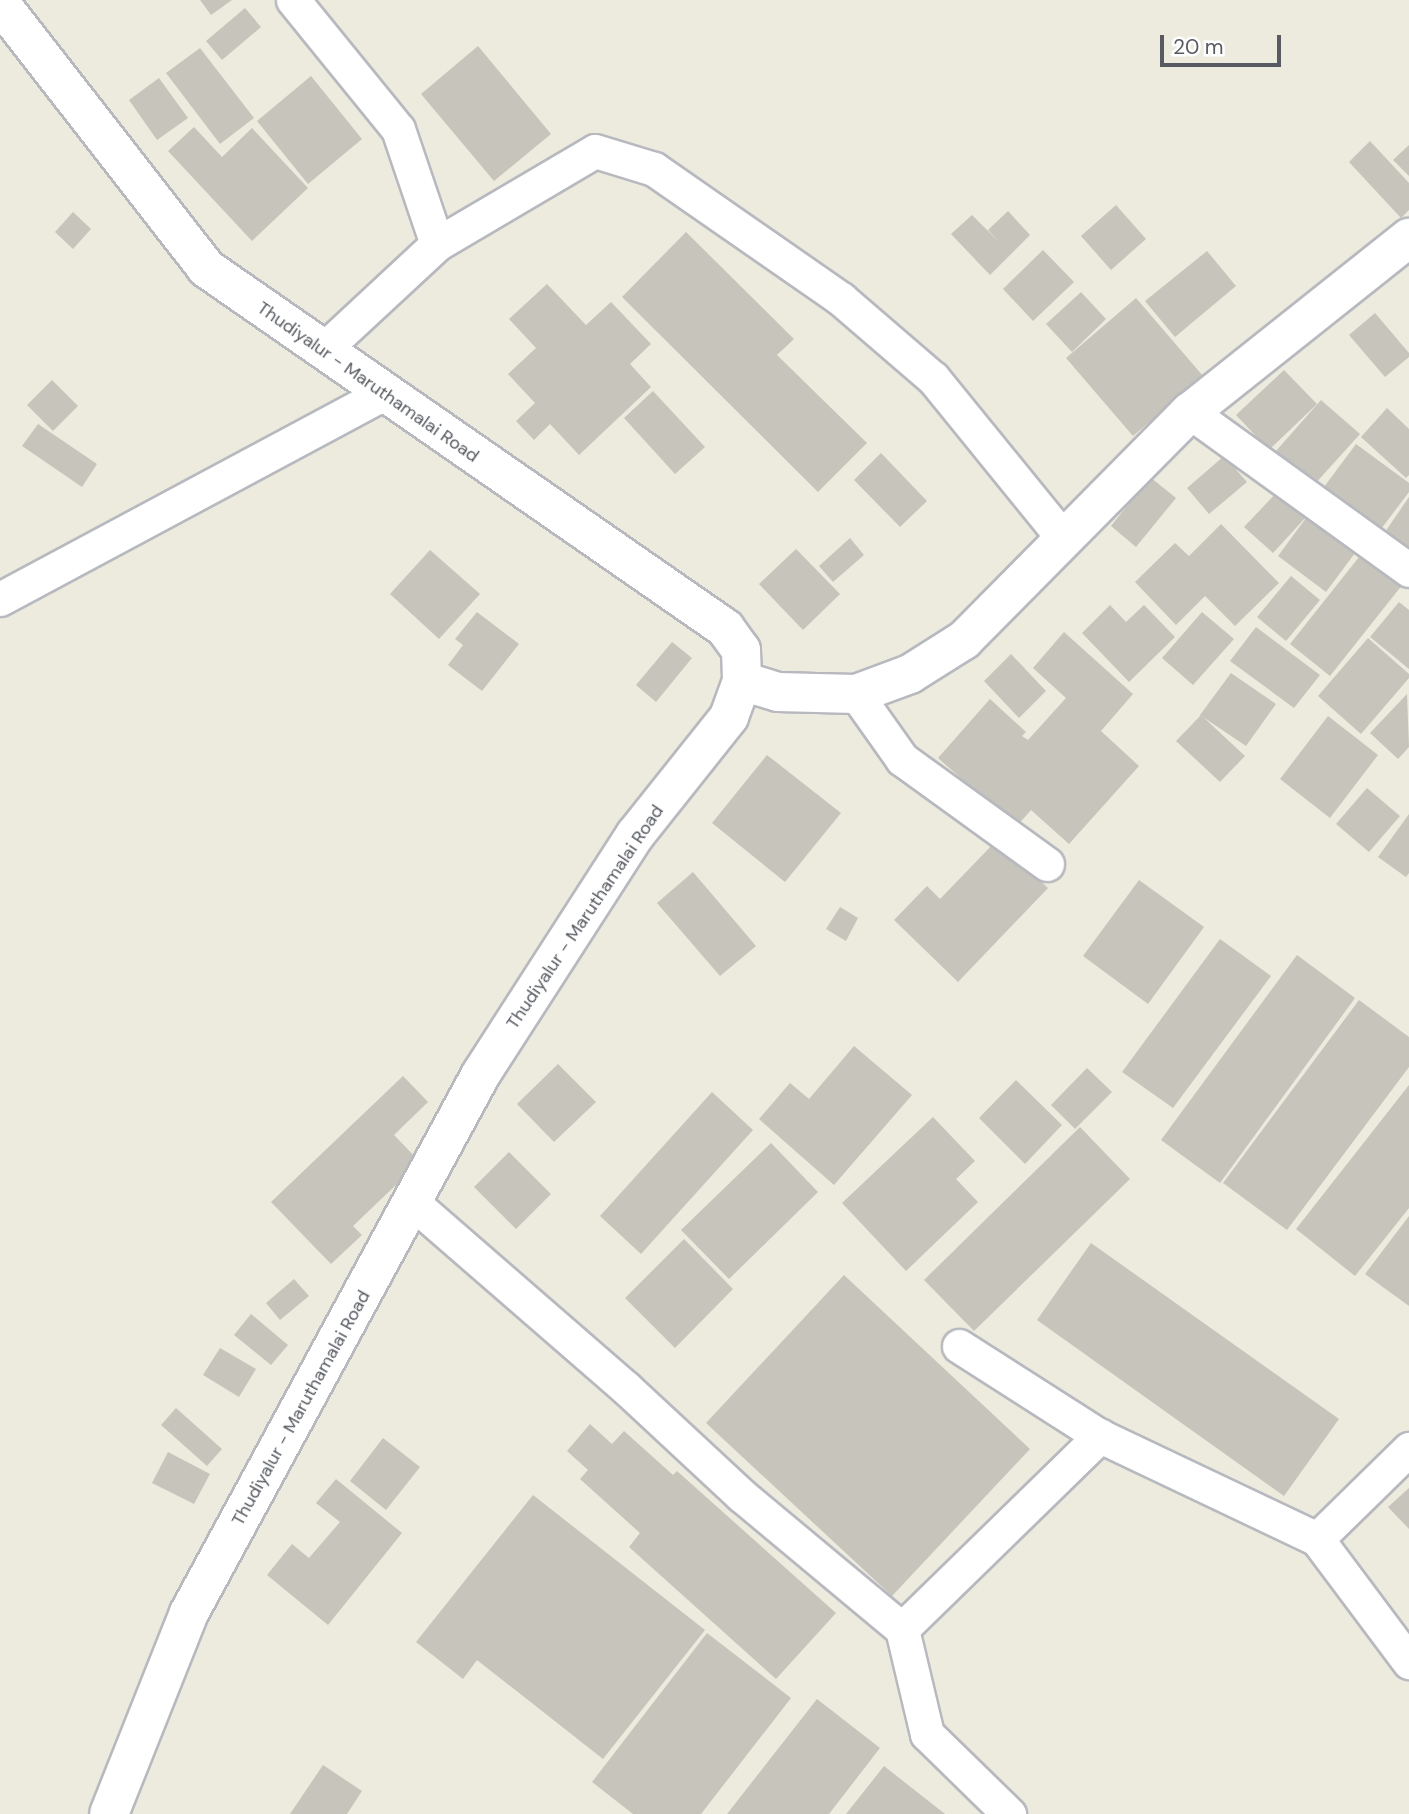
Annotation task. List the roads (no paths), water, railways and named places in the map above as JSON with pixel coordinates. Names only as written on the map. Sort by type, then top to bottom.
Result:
[{"type":"main road","name":"Thudiyalur - Maruthamalai Road","points":[[0,3],[206,268],[725,628],[741,650],[742,681],[729,717],[635,835],[481,1074],[189,1613],[109,1814]]},
{"type":"main road","points":[[742,681],[778,692],[856,694],[910,674],[964,640],[1190,412],[1409,238]]},
{"type":"street","points":[[293,0],[398,129],[438,244]]},
{"type":"street","points":[[323,350],[438,244],[595,150],[654,169],[841,299],[933,378],[1064,539]]},
{"type":"street","points":[[0,599],[384,393]]},
{"type":"street","points":[[1190,412],[1409,570]]},
{"type":"street","points":[[856,694],[902,759],[1047,864]]},
{"type":"street","points":[[412,1202],[626,1388],[740,1495],[902,1629],[927,1734],[1009,1814]]},
{"type":"street","points":[[959,1346],[1100,1436],[1317,1539],[1409,1662]]},
{"type":"street","points":[[902,1629],[1100,1436]]},
{"type":"street","points":[[1317,1539],[1409,1448]]}]
